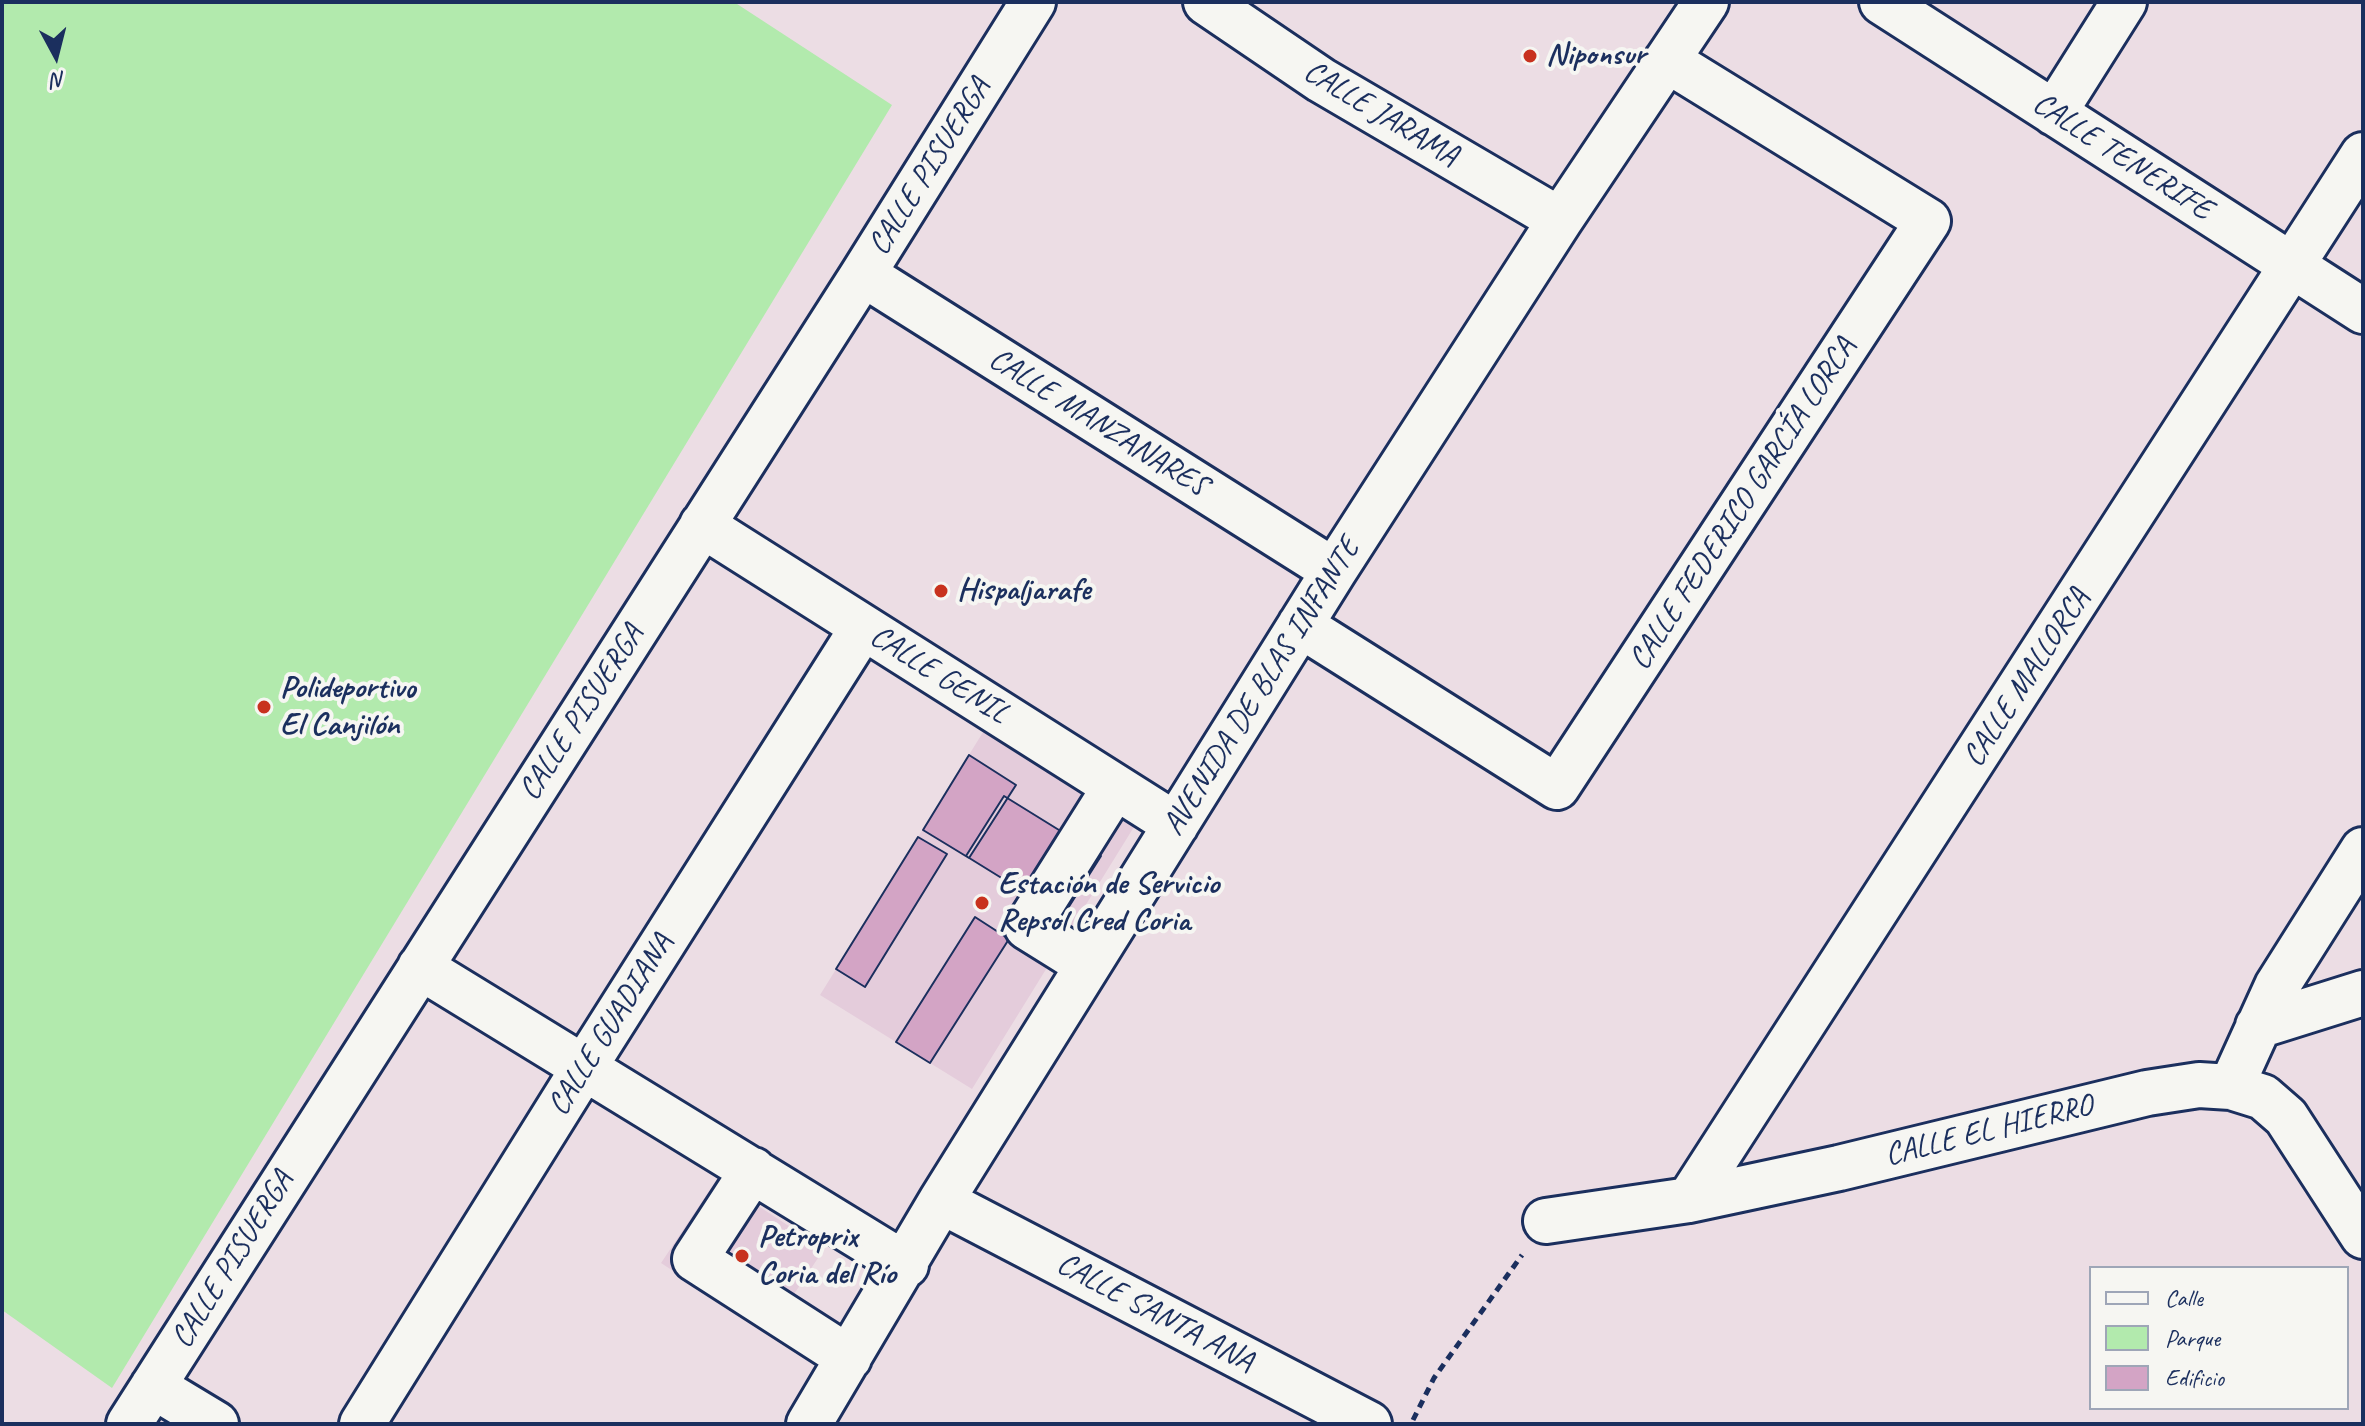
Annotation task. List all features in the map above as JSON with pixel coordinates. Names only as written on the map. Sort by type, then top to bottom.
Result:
[{"type":"street","name":"CALLE PISUERGA","points":[[129,1424],[863,274],[1033,2]]},
{"type":"street","name":"CALLE JARAMA","points":[[1206,2],[1321,80],[1560,220]]},
{"type":"street","name":"AVENIDA DE BLAS INFANTE","points":[[809,1424],[906,1265],[941,1201],[1334,571],[1560,220],[1706,2]]},
{"type":"street","name":"CALLE TENERIFE","points":[[1882,2],[2363,311]]},
{"type":"street","points":[[2054,113],[2124,2]]},
{"type":"street","name":"CALLE FEDERICO GARCÍA LORCA","points":[[1300,625],[1557,787],[1928,221],[1667,60]]},
{"type":"street","name":"CALLE MALLORCA","points":[[1689,1200],[2363,155]]},
{"type":"street","name":"CALLE MANZANARES","points":[[863,274],[1334,571]]},
{"type":"street","name":"CALLE GENIL","points":[[702,525],[1176,825]]},
{"type":"street","name":"CALLE GUADIANA","points":[[362,1424],[863,627]]},
{"type":"street","points":[[1088,965],[1027,927],[1115,787]]},
{"type":"street","points":[[2231,1087],[2277,986],[2363,850]]},
{"type":"street","points":[[420,967],[906,1265]]},
{"type":"street","points":[[2258,1026],[2363,993]]},
{"type":"street","name":"CALLE EL HIERRO","points":[[1546,1221],[1689,1200],[1839,1168],[2147,1093],[2199,1085],[2231,1087],[2263,1097],[2286,1117],[2363,1236]]},
{"type":"street","points":[[753,1170],[695,1259],[849,1358]]},
{"type":"street","name":"CALLE SANTA ANA","points":[[941,1201],[1369,1424]]},
{"type":"street","points":[[153,1386],[216,1424]]},
{"type":"path","points":[[1411,1424],[1434,1378],[1546,1221]]},
{"type":"shaded area","name":"Estación de Servicio Repsol Cred Coria","points":[[985,729],[1137,822],[972,1089],[820,995]]},
{"type":"shaded area","name":"Petroprix Coria del Río","points":[[717,1179],[824,1249],[768,1333],[661,1263]]},
{"type":"green space","name":"Polideportivo El Canjilón","points":[[2,2],[734,2],[892,105],[112,1388],[2,1310]]},
{"type":"building","points":[[969,755],[1016,785],[969,858],[923,830]]},
{"type":"building","points":[[1004,796],[1101,856],[1063,916],[966,856]]},
{"type":"building","points":[[918,837],[947,854],[865,987],[836,969]]},
{"type":"building","points":[[975,917],[1009,939],[930,1063],[896,1042]]},
{"type":"place","name":"Niponsur","points":[[1530,56]]},
{"type":"place","name":"Hispaljarafe","points":[[941,591]]},
{"type":"place","name":"Polideportivo El Canjilón","points":[[264,707]]},
{"type":"place","name":"Estación de Servicio Repsol Cred Coria","points":[[982,903]]},
{"type":"place","name":"Petroprix Coria del Río","points":[[742,1256]]}]
